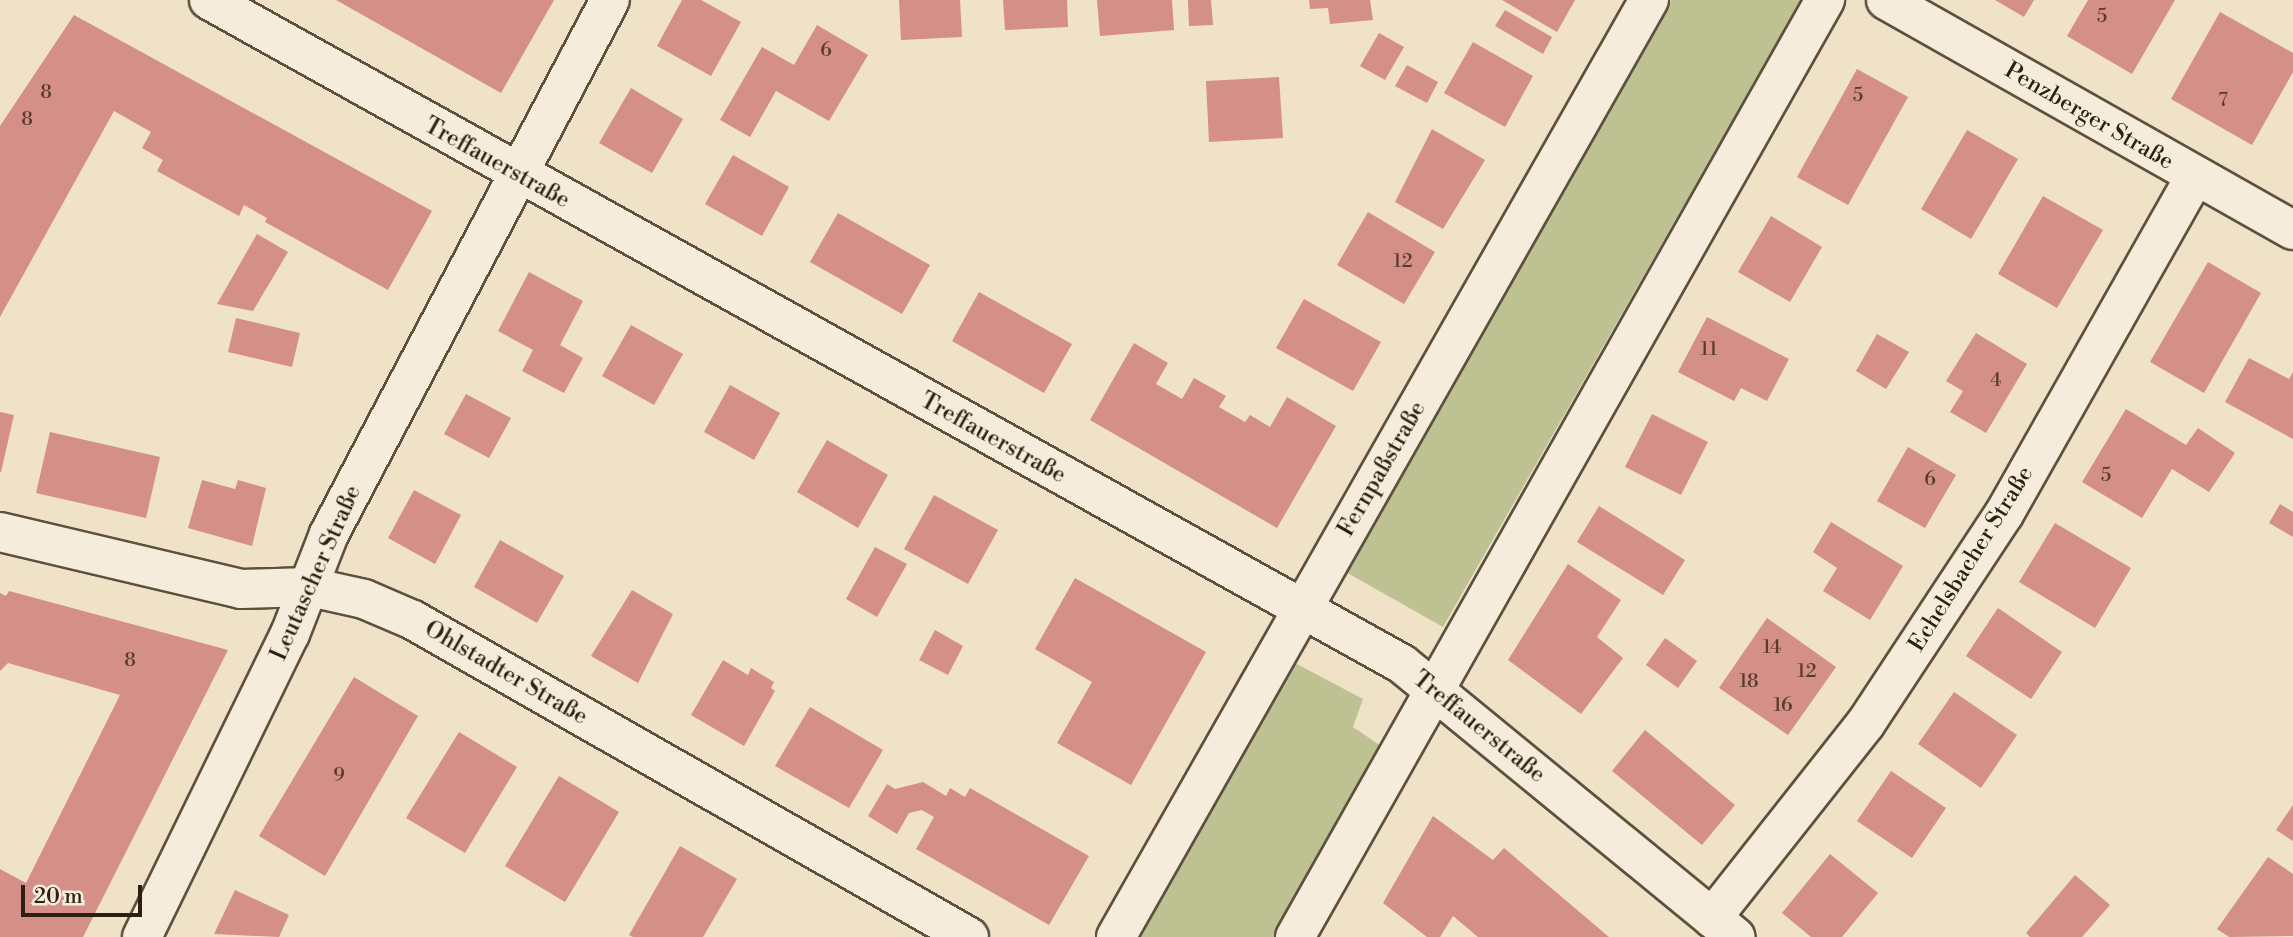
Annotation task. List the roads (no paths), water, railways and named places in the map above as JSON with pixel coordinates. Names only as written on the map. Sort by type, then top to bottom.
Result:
[{"type":"street","name":"Treffauerstraße","points":[[209,0],[516,175],[1402,664],[1437,690],[1723,928]]},
{"type":"street","name":"Leutascher Straße","points":[[142,937],[310,587],[328,534],[610,0]]},
{"type":"street","name":"Fernpaßstraße","points":[[1115,937],[1650,0]]},
{"type":"street","points":[[1295,937],[1825,0]]},
{"type":"street","name":"Penzberger Straße","points":[[1886,0],[2293,230]]},
{"type":"street","name":"Echelsbacher Straße","points":[[1723,928],[1866,723],[2004,514],[2195,176]]},
{"type":"street","name":"Ohlstadter Straße","points":[[0,532],[242,589],[310,587],[364,598],[413,620],[969,937]]}]
